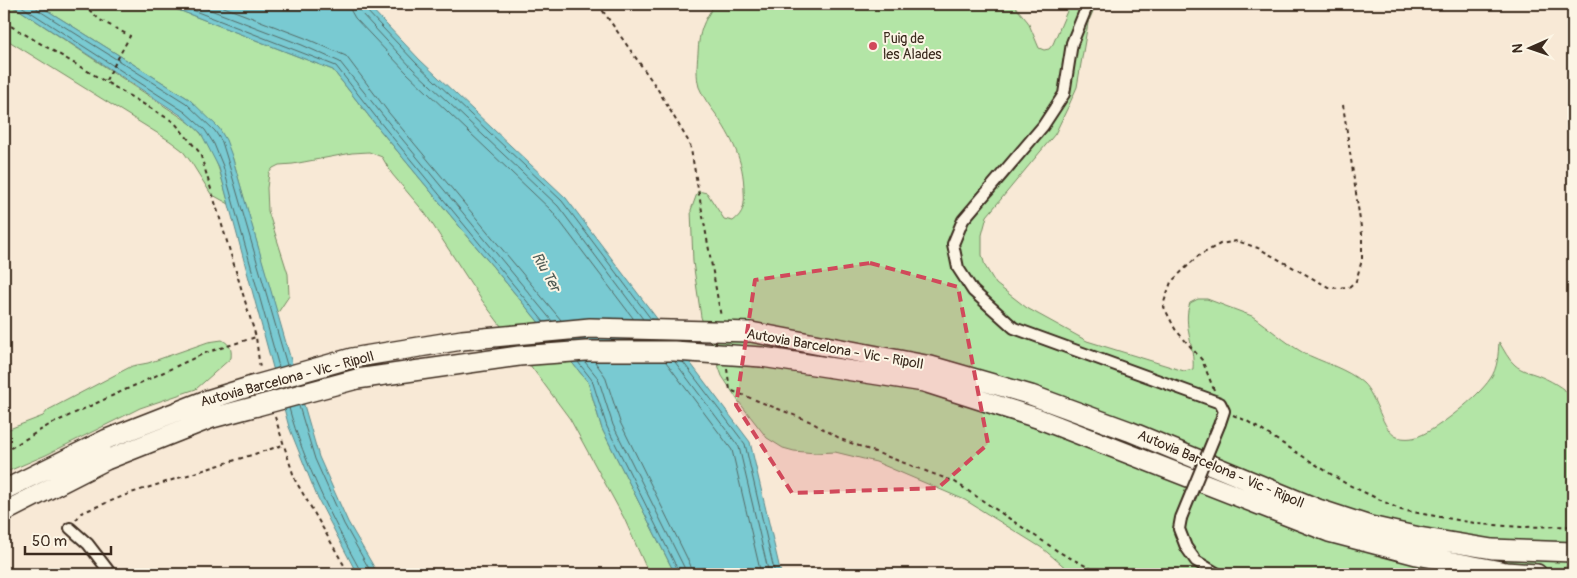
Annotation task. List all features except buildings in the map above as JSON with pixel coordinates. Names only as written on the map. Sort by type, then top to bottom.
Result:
[{"type":"highway","name":"Autovia Barcelona - Vic - Ripoll","points":[[4,490],[108,439],[204,400],[257,381],[352,358],[462,340],[590,328],[751,332],[931,366],[1030,395],[1130,431],[1318,509],[1370,526],[1419,537],[1492,549],[1573,552]]},
{"type":"highway","name":"Autovia Barcelona - Vic - Ripoll","points":[[4,512],[106,460],[212,418],[265,408],[357,379],[519,356],[586,351],[664,351],[762,357],[924,382],[1037,418],[1329,532],[1395,551],[1444,561],[1506,572],[1536,574]]},
{"type":"street","points":[[1088,4],[1072,42],[1064,94],[1043,126],[964,220],[953,244],[958,268],[973,291],[1014,328],[1222,407],[1220,423],[1181,518],[1179,530],[1186,547],[1196,561],[1218,574]]},
{"type":"street","points":[[70,528],[88,544],[111,574]]},
{"type":"path","points":[[83,4],[100,20],[130,36],[105,82]]},
{"type":"path","points":[[4,22],[174,122],[200,153],[256,337],[259,367],[257,381]]},
{"type":"path","points":[[1343,105],[1362,234],[1362,260],[1356,281],[1349,287],[1330,288],[1258,248],[1237,241],[1220,244],[1198,256],[1170,282],[1163,305],[1175,329],[1202,360],[1222,407],[1345,483],[1401,510],[1480,524],[1521,527],[1573,526]]},
{"type":"path","points":[[4,452],[49,425],[205,353],[256,337]]},
{"type":"path","points":[[265,408],[283,445],[295,480],[349,574]]},
{"type":"path","points":[[70,528],[80,513],[131,494],[283,445]]},
{"type":"path","points":[[1325,574],[1332,570],[1338,570],[1343,573]]},
{"type":"highlighted area","points":[[870,263],[958,287],[988,444],[938,488],[792,493],[736,405],[755,280]]},
{"type":"green space","points":[[4,4],[18,9],[193,125],[201,133],[212,152],[229,204],[211,194],[182,150],[170,141],[4,38]]},
{"type":"green space","points":[[37,4],[163,4],[333,70],[375,124],[588,382],[602,429],[675,574],[649,574],[624,518],[570,419],[481,299],[425,213],[392,174],[382,157],[369,152],[352,153],[279,165],[269,173],[267,188],[268,211],[288,274],[289,296],[277,314],[232,156],[189,99]]},
{"type":"green space","points":[[715,4],[1013,4],[1028,22],[1039,48],[1044,50],[1049,49],[1053,44],[1070,4],[1096,4],[1088,23],[1077,87],[1055,134],[987,216],[982,235],[982,255],[985,266],[996,284],[1027,308],[1087,341],[1184,371],[1193,369],[1187,319],[1190,303],[1198,299],[1207,299],[1252,316],[1302,352],[1357,378],[1368,389],[1387,428],[1397,437],[1402,438],[1414,438],[1437,427],[1468,403],[1485,386],[1495,370],[1499,342],[1510,360],[1518,367],[1551,382],[1565,390],[1573,398],[1573,562],[1554,574],[1363,574],[1348,570],[1338,574],[1073,574],[1042,548],[965,500],[876,462],[835,452],[794,451],[783,448],[767,438],[739,402],[722,376],[701,317],[693,262],[691,210],[698,191],[707,193],[724,219],[733,221],[742,211],[744,200],[742,170],[736,150],[727,132],[702,94],[698,83],[697,66],[701,33]]},
{"type":"green space","points":[[222,340],[230,347],[231,358],[196,389],[140,408],[46,455],[4,473],[4,431],[43,416],[48,410],[132,366],[148,363],[208,342]]},
{"type":"water","points":[[4,4],[37,4],[189,99],[219,128],[232,156],[319,457],[348,522],[378,574],[357,574],[318,499],[289,427],[219,168],[201,133],[182,116],[18,9]]},
{"type":"water","name":"Riu Ter","points":[[163,4],[367,4],[420,60],[566,198],[750,442],[781,574],[675,574],[602,429],[588,382],[375,124],[333,70]]},
{"type":"place","name":"Puig de les Alades","points":[[873,46]]}]
